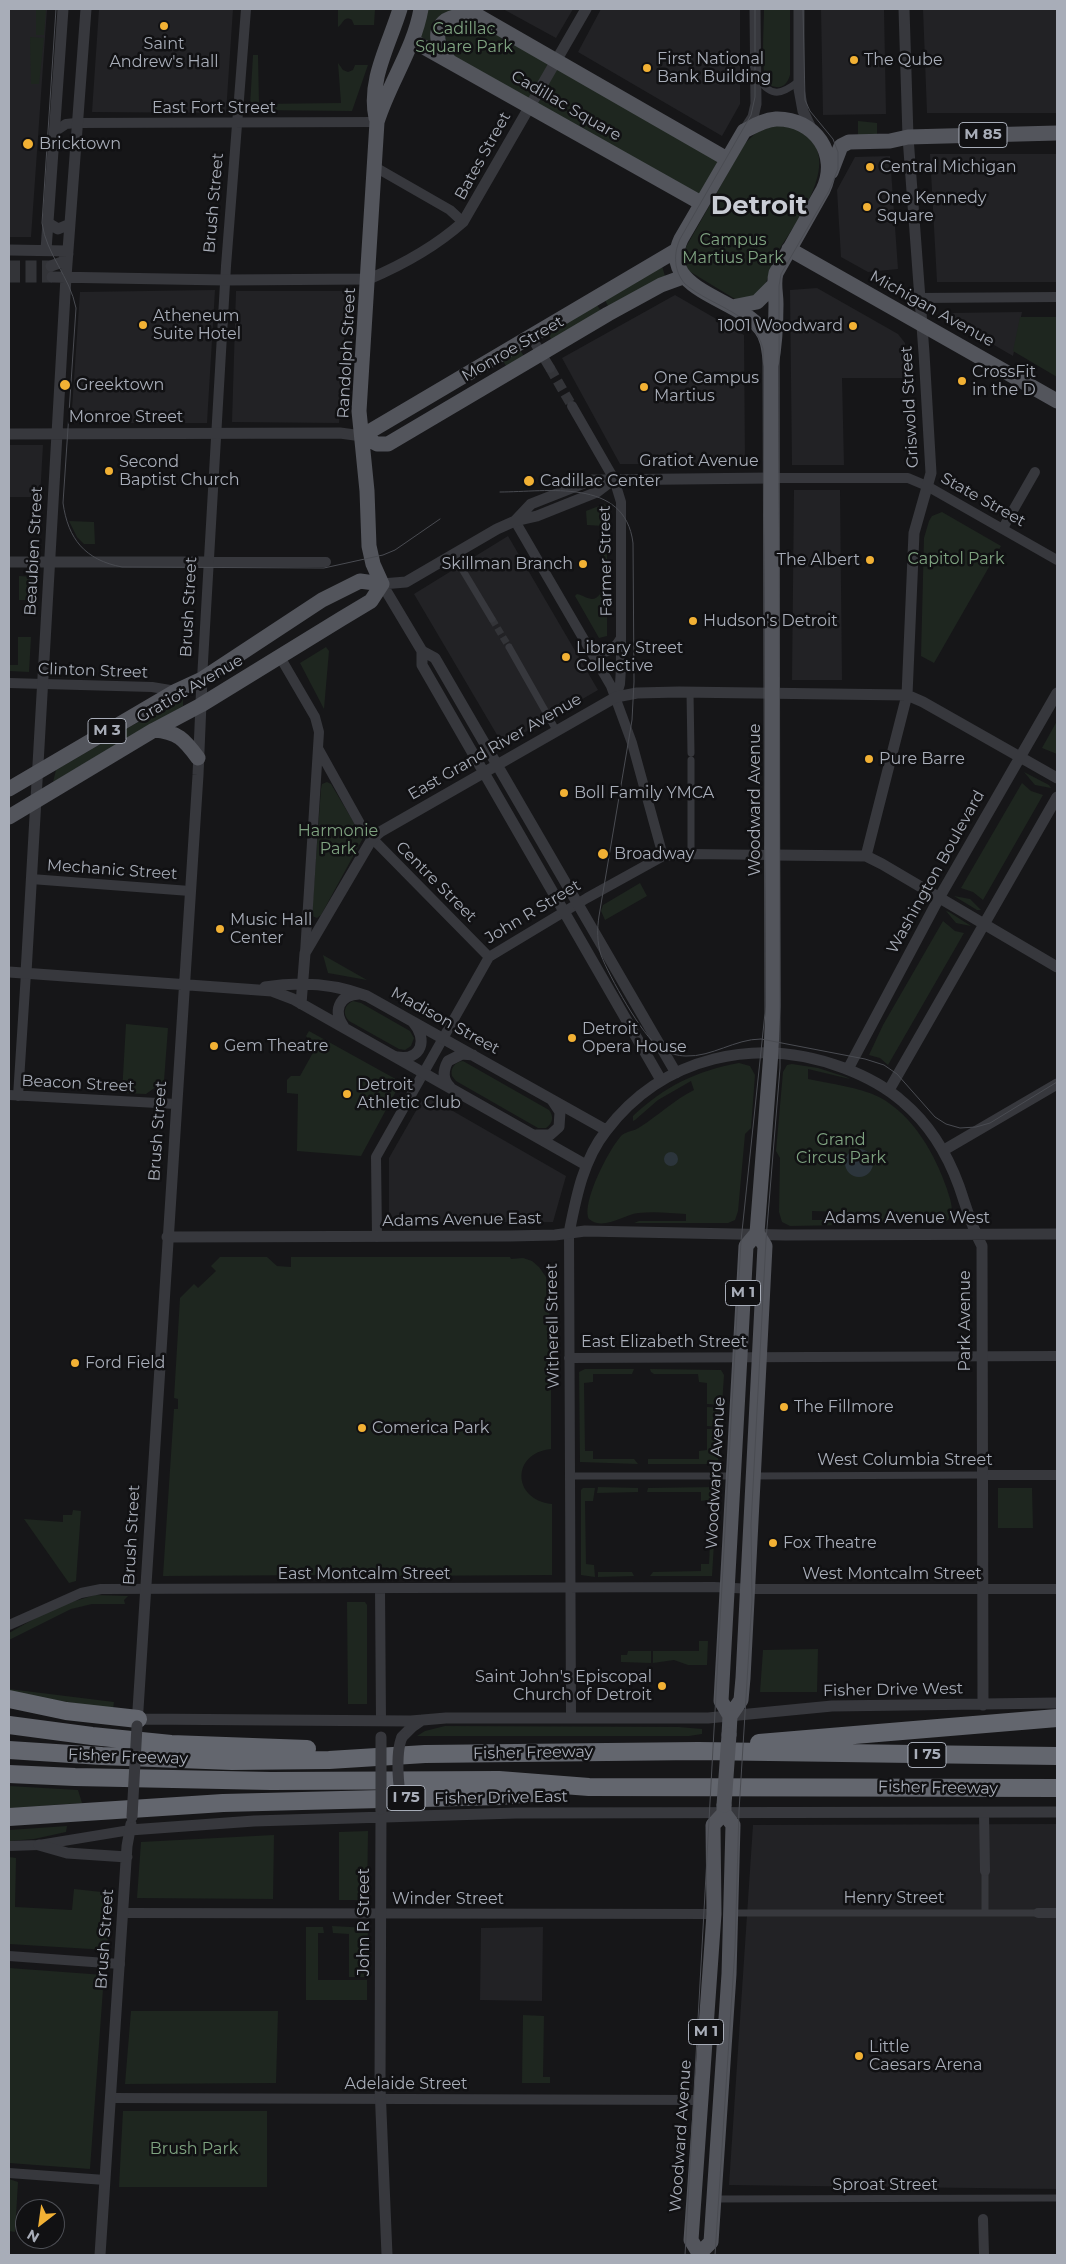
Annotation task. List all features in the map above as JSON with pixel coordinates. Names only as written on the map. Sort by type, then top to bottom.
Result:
[{"type":"highway","points":[[9,1699],[138,1723]]},
{"type":"highway","points":[[698,1751],[780,1741],[1057,1718]]},
{"type":"highway","name":"I 75","points":[[9,1725],[170,1744],[425,1754]]},
{"type":"highway","name":"Fisher Freeway","points":[[9,1750],[232,1761],[330,1760],[425,1754],[698,1751],[1057,1756]]},
{"type":"highway","name":"Fisher Freeway","points":[[9,1774],[205,1780],[499,1780],[589,1787],[1057,1788]]},
{"type":"highway","name":"I 75","points":[[9,1817],[223,1803],[500,1796],[589,1787]]},
{"type":"main road","name":"Randolph Street","points":[[382,584],[373,564],[369,546],[359,411],[375,167],[377,122],[373,103],[374,88],[380,63],[400,9]]},
{"type":"main road","name":"Randolph Street","points":[[377,122],[388,90],[414,41],[421,9]]},
{"type":"main road","name":"Cadillac Square","points":[[466,9],[727,159]]},
{"type":"main road","points":[[449,61],[440,49],[438,42],[439,34],[445,21],[456,15],[465,15],[485,20]]},
{"type":"main road","name":"Cadillac Square","points":[[414,41],[702,203]]},
{"type":"main road","points":[[683,277],[676,266],[676,250],[744,131],[756,124],[777,119],[791,120],[811,128],[823,141],[827,151],[828,178]]},
{"type":"main road","name":"M 85","points":[[908,137],[1057,133]]},
{"type":"main road","name":"Woodward Avenue","points":[[771,366],[775,347],[776,296],[773,286],[779,266],[828,178],[844,144],[890,141],[908,137]]},
{"type":"main road","name":"Michigan Avenue","points":[[789,249],[1057,401]]},
{"type":"main road","name":"Monroe Street","points":[[362,436],[676,250]]},
{"type":"main road","name":"Woodward Avenue","points":[[683,277],[732,307],[761,329],[767,340],[771,366],[773,855],[771,1052],[757,1233],[746,1246],[721,1701],[730,1716]]},
{"type":"main road","name":"Monroe Street","points":[[362,436],[377,444],[388,444],[608,314],[661,284],[683,277]]},
{"type":"main road","points":[[732,307],[757,302],[773,286]]},
{"type":"main road","points":[[598,296],[608,314]]},
{"type":"main road","name":"Gratiot Avenue","points":[[9,789],[176,691],[202,678],[322,600],[360,581],[382,584],[371,601],[201,705],[154,730],[9,817]]},
{"type":"main road","points":[[154,730],[171,732],[186,741],[198,758]]},
{"type":"main road","name":"Woodward Avenue","points":[[724,1809],[733,1825],[729,1974],[711,2242],[700,2254],[691,2240],[714,1914],[713,1825],[724,1809],[730,1716],[741,1700],[765,1246],[757,1233]]},
{"type":"street","points":[[46,250],[63,9]]},
{"type":"street","name":"Beaubien Street","points":[[13,1095],[26,973],[66,277],[86,9]]},
{"type":"street","name":"Brush Street","points":[[100,2255],[127,1857],[132,1817],[190,891],[225,280],[246,9]]},
{"type":"street","name":"Bates Street","points":[[369,279],[388,271],[447,236],[463,222],[586,9]]},
{"type":"street","points":[[744,131],[750,124],[756,110],[756,9]]},
{"type":"street","points":[[799,9],[799,81],[802,107],[811,128]]},
{"type":"street","name":"Griswold Street","points":[[866,856],[907,695],[914,533],[931,473],[908,137],[904,9]]},
{"type":"street","points":[[756,78],[769,91],[778,93],[789,89],[799,81]]},
{"type":"street","name":"East Fort Street","points":[[54,132],[66,124],[76,123],[237,124],[377,122]]},
{"type":"street","points":[[375,167],[450,210],[463,222]]},
{"type":"street","points":[[48,223],[58,229],[70,224]]},
{"type":"street","points":[[9,250],[46,250],[68,253],[62,262],[51,271],[66,277],[225,280],[369,279]]},
{"type":"street","points":[[919,298],[1057,298]]},
{"type":"street","points":[[530,335],[550,368]]},
{"type":"street","name":"Farmer Street","points":[[572,406],[614,479],[621,502],[622,637],[620,684],[616,697],[632,743],[663,856]]},
{"type":"street","name":"Monroe Street","points":[[9,434],[340,433],[362,436]]},
{"type":"street","points":[[1003,528],[1035,472]]},
{"type":"street","name":"State Street","points":[[771,478],[900,477],[927,486],[1057,560]]},
{"type":"street","name":"Gratiot Avenue","points":[[382,584],[406,582],[515,521],[537,516],[597,492],[614,479],[771,478]]},
{"type":"street","points":[[515,521],[616,697]]},
{"type":"street","points":[[456,553],[492,619]]},
{"type":"street","points":[[9,562],[326,562]]},
{"type":"street","points":[[382,584],[422,651],[422,665],[661,1080]]},
{"type":"street","name":"Farmer Street","points":[[588,646],[595,651],[609,652],[616,647],[622,637]]},
{"type":"street","points":[[509,647],[556,730]]},
{"type":"street","points":[[422,651],[435,658],[676,1073]]},
{"type":"street","points":[[280,657],[315,717],[319,732],[301,1004]]},
{"type":"street","name":"Clinton Street","points":[[9,684],[152,687],[176,691]]},
{"type":"street","name":"East Grand River Avenue","points":[[305,953],[372,839],[380,832],[616,697],[637,692],[907,695]]},
{"type":"street","points":[[690,692],[691,854]]},
{"type":"street","name":"Washington Boulevard","points":[[848,1070],[939,898],[1057,693]]},
{"type":"street","points":[[907,695],[923,702],[1057,778]]},
{"type":"street","name":"Centre Street","points":[[319,750],[363,829],[489,956]]},
{"type":"street","points":[[889,1090],[1057,797]]},
{"type":"street","name":"John R Street","points":[[378,1237],[376,1157],[489,956],[663,856],[691,854],[773,855]]},
{"type":"street","points":[[773,855],[866,856],[1057,966]]},
{"type":"street","name":"Mechanic Street","points":[[31,879],[190,891]]},
{"type":"street","name":"Madison Street","points":[[9,972],[256,988],[303,983],[334,986],[367,996],[606,1130]]},
{"type":"street","name":"Madison Street","points":[[256,988],[283,994],[586,1165]]},
{"type":"street","points":[[345,1029],[337,1013],[341,1000],[354,994],[367,996]]},
{"type":"street","points":[[390,1054],[408,1058],[420,1048],[421,1035],[410,1019]]},
{"type":"street","name":"Witherell Street","points":[[571,1718],[569,1233],[579,1187],[586,1165],[606,1130],[637,1097],[661,1080],[691,1066],[744,1052],[771,1052]]},
{"type":"street","name":"Park Avenue","points":[[771,1052],[824,1060],[865,1076],[889,1090],[925,1124],[944,1150],[975,1233],[982,1246],[983,1705]]},
{"type":"street","points":[[452,1089],[445,1082],[444,1075],[448,1061],[462,1054],[475,1056]]},
{"type":"street","points":[[944,1150],[1057,1084]]},
{"type":"street","name":"Beacon Street","points":[[13,1095],[176,1104]]},
{"type":"street","points":[[532,1134],[539,1137],[550,1135],[558,1127],[560,1112],[552,1099]]},
{"type":"street","name":"Adams Avenue East","points":[[167,1237],[378,1237],[585,1232],[757,1233]]},
{"type":"street","name":"Adams Avenue West","points":[[757,1233],[1057,1234]]},
{"type":"street","name":"East Elizabeth Street","points":[[569,1358],[1057,1356]]},
{"type":"street","name":"West Columbia Street","points":[[753,1476],[1057,1475]]},
{"type":"street","points":[[571,1476],[733,1476]]},
{"type":"street","name":"East Montcalm Street","points":[[9,1626],[50,1606],[91,1591],[727,1588]]},
{"type":"street","name":"West Montcalm Street","points":[[727,1588],[1057,1589]]},
{"type":"street","name":"John R Street","points":[[380,1589],[380,2099],[387,2255]]},
{"type":"street","name":"Fisher Drive West","points":[[730,1716],[832,1706],[1057,1703]]},
{"type":"street","points":[[138,1723],[708,1718],[730,1716]]},
{"type":"street","points":[[421,1816],[407,1808],[399,1794],[399,1747],[402,1737],[412,1726],[424,1720]]},
{"type":"street","points":[[724,1809],[1057,1812]]},
{"type":"street","name":"Fisher Drive East","points":[[130,1830],[254,1820],[381,1813],[421,1816],[724,1809]]},
{"type":"street","points":[[984,1812],[985,1913]]},
{"type":"street","points":[[9,1846],[39,1845],[130,1830]]},
{"type":"street","points":[[39,1845],[67,1853],[127,1857]]},
{"type":"street","name":"Winder Street","points":[[123,1913],[714,1914]]},
{"type":"street","name":"Henry Street","points":[[730,1913],[1057,1913]]},
{"type":"street","points":[[9,1956],[120,1964]]},
{"type":"street","name":"Adelaide Street","points":[[111,2098],[700,2100]]},
{"type":"street","points":[[9,2173],[105,2180]]},
{"type":"street","name":"Sproat Street","points":[[713,2199],[1057,2198]]},
{"type":"street","points":[[983,2219],[984,2255]]},
{"type":"shaded area","points":[[9,9],[47,9],[31,237],[9,237]]},
{"type":"shaded area","points":[[99,9],[233,9],[226,113],[92,112]]},
{"type":"shaded area","points":[[503,9],[573,9],[556,38]]},
{"type":"shaded area","points":[[601,9],[740,9],[740,104],[722,136],[578,52]]},
{"type":"shaded area","name":"The Qube","points":[[821,9],[884,9],[886,114],[823,115]]},
{"type":"shaded area","points":[[923,9],[1057,9],[1057,113],[927,113]]},
{"type":"shaded area","points":[[930,154],[1057,154],[1057,282],[937,282]]},
{"type":"shaded area","name":"One Kennedy Square","points":[[890,156],[898,269],[868,272],[841,257],[837,190],[855,157]]},
{"type":"shaded area","points":[[817,288],[898,334],[905,343],[906,378],[842,378],[844,465],[792,465],[790,290]]},
{"type":"shaded area","points":[[215,290],[207,423],[71,423],[80,292]]},
{"type":"shaded area","points":[[236,291],[347,291],[339,423],[232,422]]},
{"type":"shaded area","name":"One Campus Martius","points":[[675,295],[744,335],[745,464],[620,464],[562,358]]},
{"type":"shaded area","points":[[1022,312],[1013,356],[951,320],[950,313]]},
{"type":"shaded area","points":[[9,445],[43,445],[40,497],[9,497]]},
{"type":"shaded area","points":[[794,490],[840,490],[842,680],[792,680]]},
{"type":"shaded area","points":[[508,536],[598,690],[503,745],[414,594]]},
{"type":"shaded area","points":[[425,1095],[566,1176],[553,1222],[389,1222],[389,1158]]},
{"type":"shaded area","points":[[859,1149],[869,1153],[873,1163],[869,1173],[859,1177],[849,1173],[845,1163],[849,1153]]},
{"type":"shaded area","points":[[671,1152],[676,1154],[678,1159],[676,1164],[671,1166],[666,1164],[664,1159],[666,1154]]},
{"type":"shaded area","points":[[1057,1824],[1057,2189],[729,2185],[753,1825]]},
{"type":"shaded area","points":[[543,1927],[542,2001],[480,2000],[481,1928]]},
{"type":"green space","points":[[36,9],[46,9],[44,35],[36,35]]},
{"type":"green space","points":[[338,9],[375,9],[374,25],[354,25],[352,20],[347,19],[338,27]]},
{"type":"green space","name":"Cadillac Square Park","points":[[421,9],[466,9],[727,159],[701,203],[413,41]]},
{"type":"green space","points":[[764,9],[790,9],[790,75],[784,85],[780,87],[774,87],[769,84],[764,76]]},
{"type":"green space","points":[[30,37],[44,38],[39,84],[31,84]]},
{"type":"green space","points":[[253,55],[258,55],[259,104],[341,103],[338,63],[343,70],[348,72],[353,70],[355,65],[368,65],[352,111],[254,110],[250,106]]},
{"type":"green space","points":[[858,121],[877,123],[877,135],[858,135]]},
{"type":"green space","name":"Campus Martius Park","points":[[777,125],[796,129],[812,140],[819,155],[819,172],[805,208],[776,255],[763,291],[745,301],[735,299],[689,271],[683,261],[686,247],[745,143],[757,132]]},
{"type":"green space","points":[[662,266],[665,276],[608,306],[605,300]]},
{"type":"green space","points":[[597,305],[601,311],[552,341],[548,333]]},
{"type":"green space","points":[[1020,317],[1057,317],[1057,377],[1013,351]]},
{"type":"green space","points":[[519,349],[524,356],[506,366],[502,359]]},
{"type":"green space","points":[[604,504],[607,506],[607,636],[599,638],[575,596],[577,594],[592,599],[600,594],[601,588],[604,587],[604,526],[587,525],[586,511]]},
{"type":"green space","name":"Capitol Park","points":[[942,512],[1001,546],[934,663],[921,656],[924,538],[932,516]]},
{"type":"green space","points":[[69,521],[94,522],[95,544],[84,544],[77,537]]},
{"type":"green space","points":[[19,576],[35,577],[32,612],[27,611],[27,600],[19,600]]},
{"type":"green space","points":[[18,637],[31,637],[29,672],[9,671],[9,665],[18,665]]},
{"type":"green space","points":[[326,647],[329,651],[324,709],[300,663]]},
{"type":"green space","points":[[183,696],[183,706],[53,782],[56,770]]},
{"type":"green space","points":[[1057,721],[1057,754],[1042,748]]},
{"type":"green space","points":[[1024,772],[1049,785],[1051,788],[1035,785]]},
{"type":"green space","name":"Harmonie Park","points":[[327,782],[331,784],[363,838],[321,915],[317,918],[312,916],[312,912],[321,789],[322,784]]},
{"type":"green space","points":[[1022,783],[1031,791],[1043,795],[983,900],[973,892],[961,888]]},
{"type":"green space","points":[[640,883],[647,896],[605,920],[601,911],[603,905]]},
{"type":"green space","points":[[954,896],[970,899],[981,910],[977,910]]},
{"type":"green space","points":[[946,911],[949,912],[971,926],[956,923]]},
{"type":"green space","points":[[943,921],[955,931],[964,933],[888,1065],[880,1058],[869,1055],[883,1025]]},
{"type":"green space","points":[[323,955],[367,980],[328,973]]},
{"type":"green space","points":[[353,1001],[361,1003],[410,1031],[414,1038],[411,1046],[405,1050],[399,1049],[349,1021],[345,1015],[345,1010]]},
{"type":"green space","points":[[126,1024],[168,1028],[164,1081],[146,1094],[122,1093]]},
{"type":"green space","name":"Detroit Athletic Club","points":[[309,1031],[401,1082],[361,1156],[297,1151],[298,1094],[287,1093],[287,1080],[291,1076],[300,1076],[315,1049],[306,1036]]},
{"type":"green space","points":[[463,1061],[549,1110],[552,1117],[550,1124],[546,1128],[538,1128],[456,1081],[452,1076],[452,1068]]},
{"type":"green space","name":"Grand Circus Park","points":[[739,1063],[750,1066],[755,1075],[751,1128],[745,1134],[738,1211],[735,1220],[728,1223],[634,1223],[639,1221],[686,1221],[686,1214],[656,1212],[632,1214],[607,1223],[595,1222],[589,1219],[589,1201],[593,1189],[604,1163],[617,1141],[622,1135],[638,1128],[694,1090],[691,1081],[658,1100],[633,1121],[633,1116],[657,1096],[682,1081],[709,1070]]},
{"type":"green space","name":"Grand Circus Park","points":[[787,1065],[818,1068],[846,1077],[850,1079],[808,1069],[808,1079],[854,1088],[871,1094],[879,1097],[902,1114],[929,1149],[942,1176],[952,1205],[951,1214],[947,1221],[867,1222],[846,1212],[812,1211],[812,1220],[838,1220],[848,1225],[790,1226],[782,1222],[779,1212],[780,1158],[776,1151],[783,1072]]},
{"type":"green space","name":"Comerica Park","points":[[220,1257],[267,1257],[277,1266],[291,1267],[291,1257],[510,1257],[511,1259],[523,1258],[532,1261],[539,1267],[546,1277],[547,1295],[549,1296],[550,1345],[554,1358],[551,1371],[551,1449],[538,1452],[529,1459],[523,1467],[522,1477],[524,1486],[529,1494],[539,1501],[552,1504],[552,1575],[387,1576],[385,1569],[356,1571],[327,1567],[324,1575],[163,1576],[174,1409],[178,1409],[178,1399],[174,1398],[180,1298],[194,1284],[198,1288],[216,1271],[211,1266]]},
{"type":"green space","points":[[585,1369],[634,1369],[632,1374],[593,1374],[593,1382],[584,1383],[585,1451],[593,1451],[593,1459],[634,1459],[638,1464],[580,1462],[579,1372]]},
{"type":"green space","points":[[650,1369],[721,1370],[724,1375],[722,1405],[707,1404],[707,1383],[699,1382],[698,1374],[654,1374]]},
{"type":"green space","points":[[707,1407],[722,1408],[720,1427],[707,1426]]},
{"type":"green space","points":[[707,1429],[720,1429],[718,1464],[648,1464],[648,1459],[699,1459],[699,1451],[707,1450]]},
{"type":"green space","points":[[598,1487],[638,1488],[638,1492],[597,1493]]},
{"type":"green space","points":[[717,1487],[716,1518],[710,1518],[709,1502],[707,1500],[701,1501],[701,1492],[647,1492],[648,1488]]},
{"type":"green space","points":[[583,1488],[595,1488],[593,1501],[585,1501],[586,1564],[594,1565],[595,1577],[581,1575],[581,1490]]},
{"type":"green space","points":[[998,1488],[1032,1488],[1033,1528],[998,1528]]},
{"type":"green space","points":[[73,1510],[81,1511],[76,1581],[69,1583],[24,1519],[63,1522],[63,1515],[72,1515]]},
{"type":"green space","points":[[710,1521],[715,1521],[714,1540],[710,1540]]},
{"type":"green space","points":[[710,1543],[714,1543],[712,1576],[650,1576],[653,1572],[701,1571],[701,1564],[709,1564]]},
{"type":"green space","points":[[598,1572],[632,1572],[634,1576],[598,1577]]},
{"type":"green space","points":[[95,1595],[128,1596],[124,1600],[125,1604],[92,1604],[71,1609],[9,1640],[9,1633],[55,1607]]},
{"type":"green space","points":[[347,1602],[365,1602],[367,1605],[367,1704],[348,1704]]},
{"type":"green space","points":[[699,1641],[708,1641],[707,1665],[688,1665],[674,1660],[653,1663],[653,1651],[699,1651]]},
{"type":"green space","points":[[818,1649],[817,1692],[760,1692],[763,1650]]},
{"type":"green space","points":[[628,1651],[651,1651],[651,1663],[621,1662],[621,1655],[627,1655]]},
{"type":"green space","points":[[9,1689],[114,1702],[113,1709],[9,1693]]},
{"type":"green space","points":[[445,1726],[679,1727],[702,1729],[702,1734],[689,1736],[417,1736],[425,1731]]},
{"type":"green space","points":[[9,1786],[78,1790],[82,1803],[9,1808]]},
{"type":"green space","points":[[67,1826],[66,1832],[34,1839],[9,1841],[9,1830]]},
{"type":"green space","points":[[368,1831],[367,1900],[339,1900],[339,1832]]},
{"type":"green space","points":[[274,1835],[273,1899],[137,1898],[141,1842]]},
{"type":"green space","points":[[9,1857],[16,1858],[15,1907],[72,1910],[74,1889],[111,1893],[107,1950],[9,1944]]},
{"type":"green space","points":[[332,1926],[368,1928],[367,1977],[349,1977],[349,1934],[333,1933]]},
{"type":"green space","points":[[306,1927],[323,1927],[324,1933],[318,1933],[318,1980],[367,1980],[367,2000],[306,2000]]},
{"type":"green space","points":[[9,1968],[104,1975],[90,2169],[9,2163]]},
{"type":"green space","points":[[131,2011],[278,2011],[276,2083],[125,2084]]},
{"type":"green space","points":[[523,2015],[544,2016],[543,2077],[550,2077],[550,2083],[522,2083]]},
{"type":"green space","name":"Brush Park","points":[[123,2111],[267,2111],[267,2187],[119,2187]]},
{"type":"green space","points":[[9,2179],[18,2182],[17,2199],[15,2199],[15,2232],[9,2231]]},
{"type":"tunnel","points":[[9,266],[51,266]]},
{"type":"tunnel","points":[[9,277],[52,277]]},
{"type":"tunnel","points":[[550,368],[572,406]]},
{"type":"tunnel","points":[[492,619],[509,647]]},
{"type":"tram line","points":[[56,9],[42,223],[48,245],[69,286],[76,308],[63,503],[69,527],[80,546],[98,559],[122,567],[324,568],[383,555],[395,550],[440,519]]},
{"type":"tram line","points":[[685,2255],[741,1241],[765,1013],[763,349],[751,326],[731,311],[685,284],[677,268],[676,251],[680,239],[751,115],[755,97],[755,9]]},
{"type":"tram line","points":[[715,2255],[735,1948],[739,1811],[752,1600],[751,1525],[766,1240],[780,1068],[779,286],[781,274],[829,191],[838,169],[838,152],[833,139],[810,111],[805,100],[803,9]]},
{"type":"tram line","points":[[500,492],[561,491],[581,493],[600,498],[615,507],[627,522],[633,543],[634,682],[632,720],[599,916],[598,936],[601,955],[611,977],[636,1019],[653,1041],[660,1048],[683,1056],[696,1056],[742,1042],[761,1039],[865,1059],[884,1065],[897,1074],[935,1117],[946,1124],[960,1128],[976,1127],[990,1123],[1057,1082]]},
{"type":"place","name":"Saint Andrew's Hall","points":[[164,26]]},
{"type":"place","name":"The Qube","points":[[854,60]]},
{"type":"place","name":"First National Bank Building","points":[[647,68]]},
{"type":"place","name":"Bricktown","points":[[28,144]]},
{"type":"place","name":"Central Michigan","points":[[870,167]]},
{"type":"place","name":"One Kennedy Square","points":[[867,207]]},
{"type":"place","name":"Atheneum Suite Hotel","points":[[143,325]]},
{"type":"place","name":"1001 Woodward","points":[[853,326]]},
{"type":"place","name":"CrossFit in the D","points":[[962,381]]},
{"type":"place","name":"Greektown","points":[[65,385]]},
{"type":"place","name":"One Campus Martius","points":[[644,387]]},
{"type":"place","name":"Second Baptist Church","points":[[109,471]]},
{"type":"place","name":"Cadillac Center","points":[[529,481]]},
{"type":"place","name":"The Albert","points":[[870,560]]},
{"type":"place","name":"Skillman Branch","points":[[583,564]]},
{"type":"place","name":"Hudson's Detroit","points":[[693,621]]},
{"type":"place","name":"Library Street Collective","points":[[566,657]]},
{"type":"place","name":"Pure Barre","points":[[869,759]]},
{"type":"place","name":"Boll Family YMCA","points":[[564,793]]},
{"type":"place","name":"Broadway","points":[[603,854]]},
{"type":"place","name":"Music Hall Center","points":[[220,929]]},
{"type":"place","name":"Detroit Opera House","points":[[572,1038]]},
{"type":"place","name":"Gem Theatre","points":[[214,1046]]},
{"type":"place","name":"Detroit Athletic Club","points":[[347,1094]]},
{"type":"place","name":"Ford Field","points":[[75,1363]]},
{"type":"place","name":"The Fillmore","points":[[784,1407]]},
{"type":"place","name":"Comerica Park","points":[[362,1428]]},
{"type":"place","name":"Fox Theatre","points":[[773,1543]]},
{"type":"place","name":"Saint John's Episcopal Church of Detroit","points":[[662,1686]]},
{"type":"place","name":"Little Caesars Arena","points":[[859,2056]]},
{"type":"district","name":"Detroit","points":[[759,206]]}]
